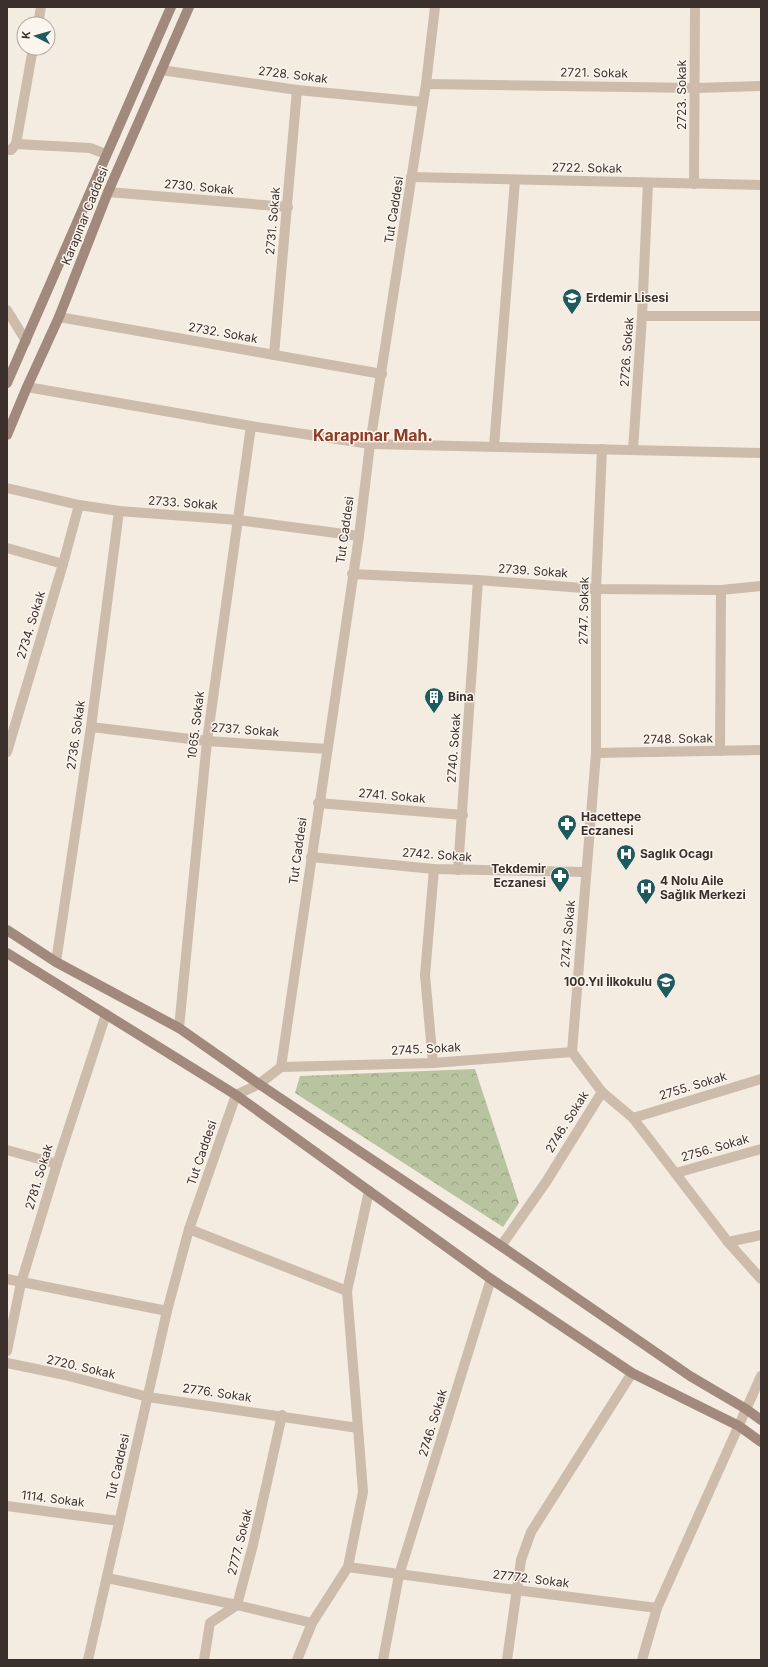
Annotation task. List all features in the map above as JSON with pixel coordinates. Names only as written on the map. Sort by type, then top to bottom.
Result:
[{"type":"main road","name":"Karapınar Caddesi","points":[[7,383],[171,7]]},
{"type":"main road","name":"Karapınar Caddesi","points":[[7,435],[59,317],[108,192],[189,7]]},
{"type":"main road","points":[[7,930],[56,962],[180,1028],[259,1084],[501,1246],[690,1376],[746,1409],[761,1420]]},
{"type":"main road","points":[[7,953],[236,1094],[491,1279],[632,1373],[739,1426],[761,1442]]},
{"type":"street","name":"Tut Caddesi","points":[[281,1067],[318,803],[359,536],[370,444],[426,84],[435,7]]},
{"type":"street","name":"2723. Sokak","points":[[694,184],[696,88],[695,7]]},
{"type":"street","points":[[32,56],[11,148],[90,148],[106,154]]},
{"type":"street","name":"2728. Sokak","points":[[161,70],[297,90],[423,102]]},
{"type":"street","name":"2721. Sokak","points":[[426,84],[696,88],[761,86]]},
{"type":"street","name":"2731. Sokak","points":[[274,355],[297,90]]},
{"type":"street","name":"2722. Sokak","points":[[411,178],[761,185]]},
{"type":"street","points":[[494,447],[515,180]]},
{"type":"street","name":"2726. Sokak","points":[[633,450],[642,316],[648,183]]},
{"type":"street","name":"2730. Sokak","points":[[108,192],[288,207]]},
{"type":"street","points":[[7,310],[26,341]]},
{"type":"street","points":[[642,316],[761,316]]},
{"type":"street","name":"2732. Sokak","points":[[59,317],[382,374]]},
{"type":"street","points":[[27,387],[251,426],[370,444],[761,453]]},
{"type":"street","name":"1065. Sokak","points":[[180,1028],[207,741],[251,426]]},
{"type":"street","name":"2747. Sokak","points":[[572,1052],[596,753],[596,589],[602,449]]},
{"type":"street","name":"2733. Sokak","points":[[7,488],[79,505],[119,511],[238,520],[359,536]]},
{"type":"street","name":"2734. Sokak","points":[[7,752],[79,505]]},
{"type":"street","name":"2736. Sokak","points":[[56,962],[91,728],[119,511]]},
{"type":"street","points":[[7,548],[63,564]]},
{"type":"street","name":"2739. Sokak","points":[[352,574],[478,580],[596,589],[721,590],[761,586]]},
{"type":"street","name":"2740. Sokak","points":[[458,870],[463,815],[478,580]]},
{"type":"street","points":[[720,751],[721,590]]},
{"type":"street","name":"2737. Sokak","points":[[91,728],[207,741],[326,749]]},
{"type":"street","name":"2748. Sokak","points":[[596,753],[761,750]]},
{"type":"street","name":"2741. Sokak","points":[[318,803],[463,815]]},
{"type":"street","name":"2742. Sokak","points":[[311,857],[434,869],[586,872]]},
{"type":"street","points":[[433,1063],[425,975],[434,869]]},
{"type":"street","name":"2781. Sokak","points":[[7,1351],[20,1283],[106,1014]]},
{"type":"street","points":[[572,1052],[602,1092],[633,1118],[728,1242],[761,1280]]},
{"type":"street","name":"2745. Sokak","points":[[281,1067],[433,1063],[572,1052]]},
{"type":"street","points":[[236,1094],[259,1084],[281,1067]]},
{"type":"street","name":"2755. Sokak","points":[[633,1118],[761,1079]]},
{"type":"street","name":"2746. Sokak","points":[[501,1246],[546,1182],[602,1092]]},
{"type":"street","name":"Tut Caddesi","points":[[88,1660],[167,1311],[189,1229],[236,1094]]},
{"type":"street","name":"2756. Sokak","points":[[676,1173],[761,1148]]},
{"type":"street","points":[[7,1150],[57,1164]]},
{"type":"street","points":[[297,1660],[312,1623],[348,1567],[363,1492],[347,1291],[369,1191]]},
{"type":"street","points":[[189,1229],[347,1291]]},
{"type":"street","points":[[728,1242],[761,1235]]},
{"type":"street","points":[[7,1279],[20,1283],[167,1311]]},
{"type":"street","name":"2746. Sokak","points":[[383,1660],[399,1575],[491,1279]]},
{"type":"street","name":"2720. Sokak","points":[[7,1363],[65,1375],[148,1397]]},
{"type":"street","points":[[507,1660],[520,1560],[531,1532],[632,1373]]},
{"type":"street","points":[[642,1660],[657,1608],[761,1376]]},
{"type":"street","name":"2776. Sokak","points":[[148,1397],[282,1415],[358,1428]]},
{"type":"street","name":"2777. Sokak","points":[[237,1605],[253,1545],[282,1415]]},
{"type":"street","name":"1114. Sokak","points":[[7,1506],[119,1521]]},
{"type":"street","name":"27772. Sokak","points":[[348,1567],[399,1575],[657,1608]]},
{"type":"street","points":[[106,1578],[237,1605],[312,1623]]},
{"type":"street","points":[[204,1660],[210,1623],[237,1605]]},
{"type":"green space","points":[[475,1069],[519,1203],[503,1227],[295,1093],[300,1076]]},
{"type":"place","name":"Erdemir Lisesi","points":[[572,315]]},
{"type":"place","name":"Bina","points":[[434,714]]},
{"type":"place","name":"Hacettepe Eczanesi","points":[[567,841]]},
{"type":"place","name":"Saglık Ocagı","points":[[626,871]]},
{"type":"place","name":"Tekdemir Eczanesi","points":[[560,893]]},
{"type":"place","name":"4 Nolu Aile Sağlık Merkezi","points":[[646,905]]},
{"type":"place","name":"100.Yıl İlkokulu","points":[[666,999]]},
{"type":"district","name":"Karapınar Mah.","points":[[373,435]]}]
